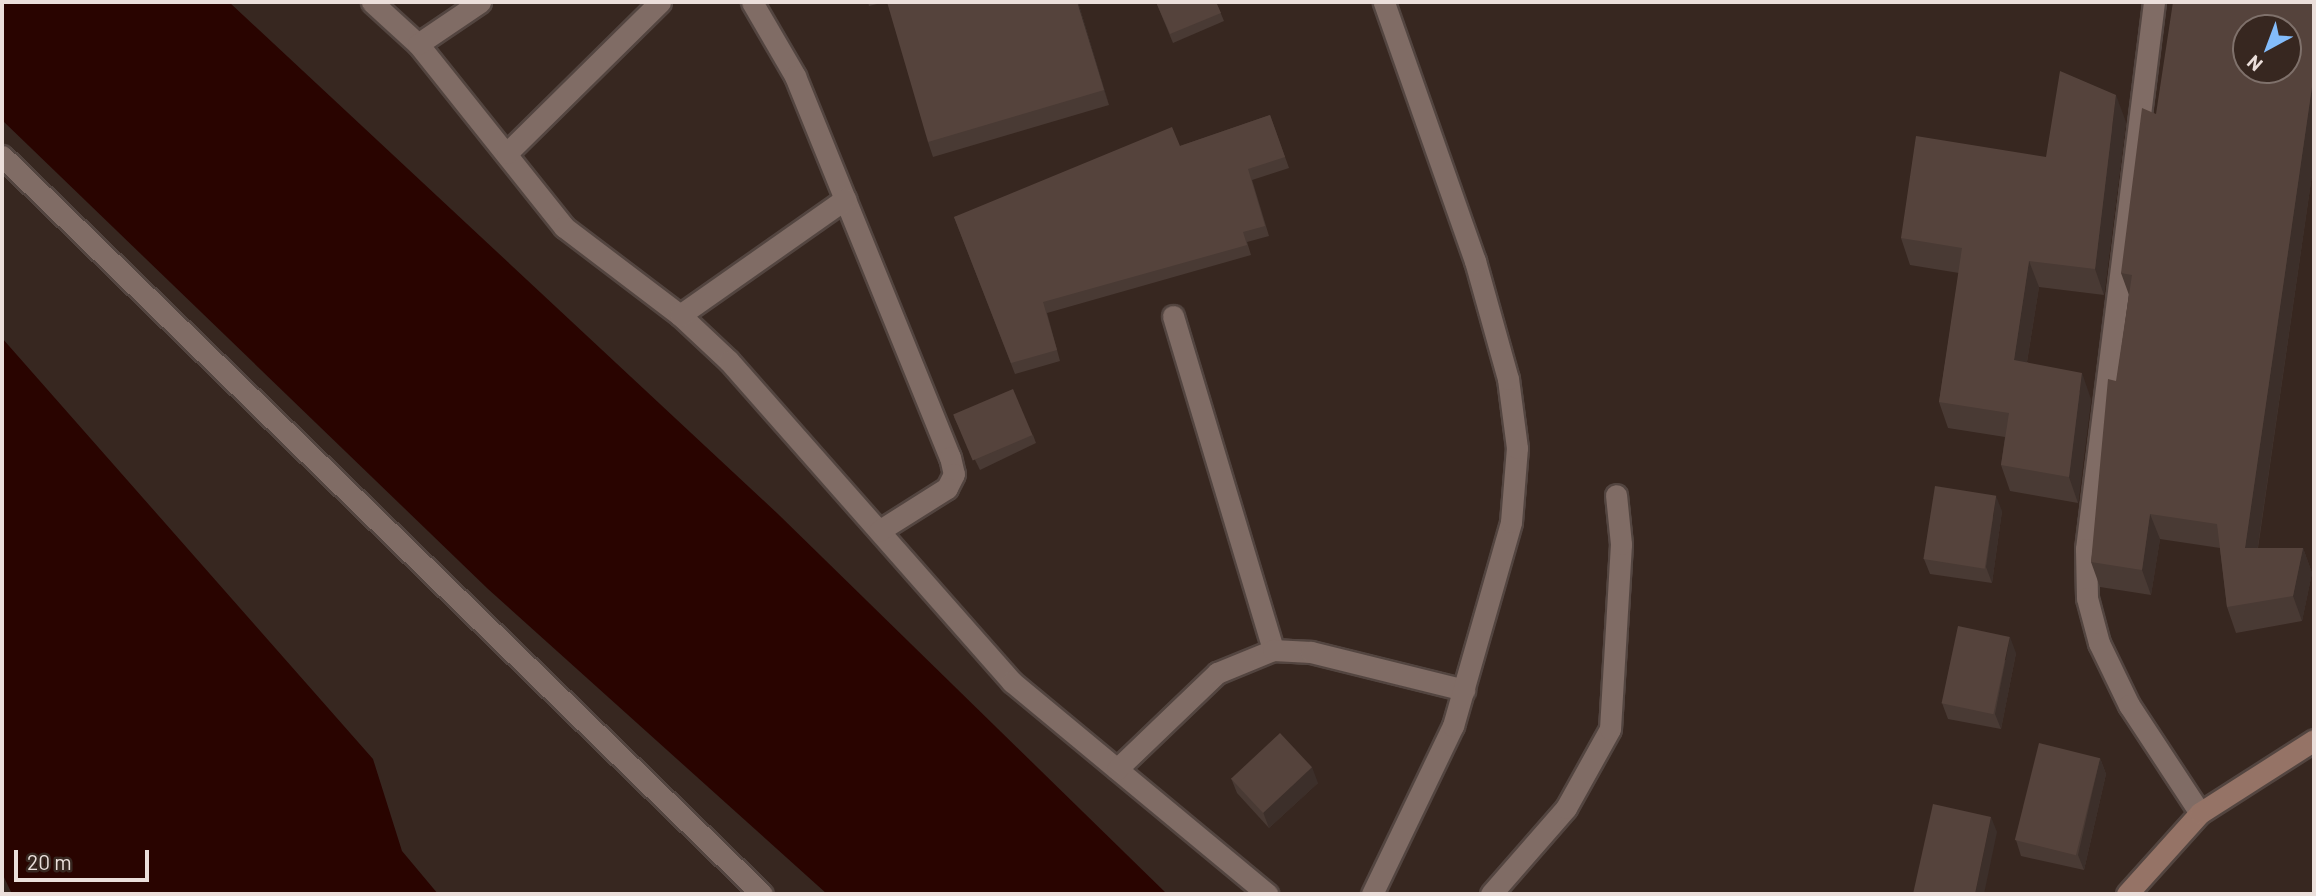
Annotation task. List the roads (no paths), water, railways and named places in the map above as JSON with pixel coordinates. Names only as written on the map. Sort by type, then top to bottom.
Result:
[{"type":"street","points":[[372,2],[418,44],[564,227],[680,314],[879,530],[1012,682],[1267,894]]},
{"type":"street","points":[[418,44],[480,2]]},
{"type":"street","points":[[507,153],[660,2]]},
{"type":"street","points":[[752,2],[795,76],[954,474],[934,498],[879,530]]},
{"type":"street","points":[[1372,894],[1424,794],[1464,690],[1510,522],[1517,449],[1508,379],[1475,261],[1384,2]]},
{"type":"street","points":[[2154,2],[2086,549],[2087,598],[2099,643],[2129,705],[2200,813]]},
{"type":"street","points":[[2,156],[762,894]]},
{"type":"street","points":[[680,314],[845,199]]},
{"type":"street","points":[[1173,316],[1273,650]]},
{"type":"street","points":[[1491,894],[1566,808],[1610,729],[1621,544],[1616,495]]},
{"type":"street","points":[[1117,769],[1217,673],[1273,650],[1311,652],[1464,690]]},
{"type":"street","points":[[2127,894],[2200,813],[2314,740]]}]
